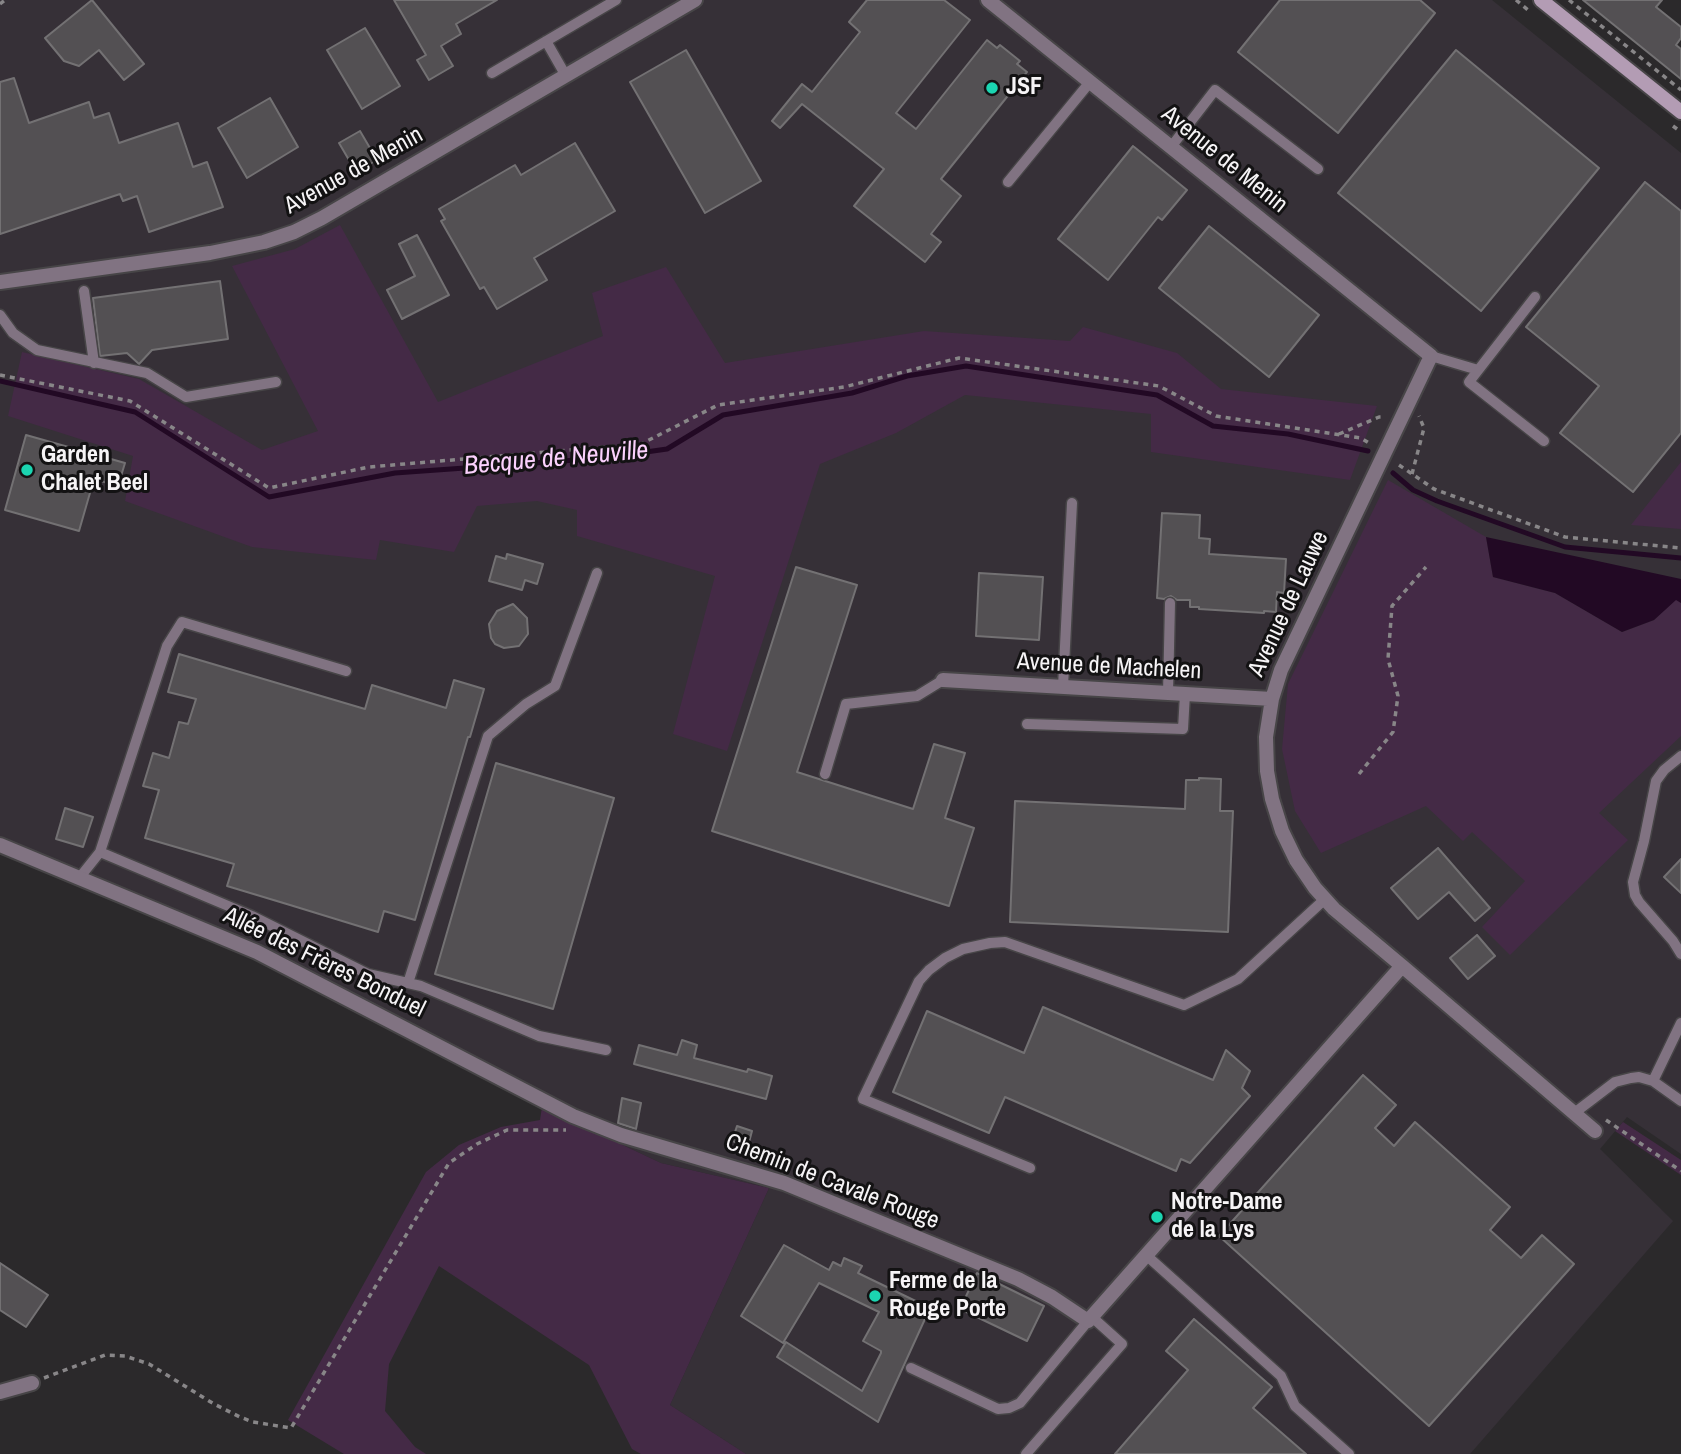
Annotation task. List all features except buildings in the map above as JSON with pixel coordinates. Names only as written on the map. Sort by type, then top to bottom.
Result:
[{"type":"main road","points":[[1541,0],[1681,112]]},
{"type":"street","name":"Avenue de Menin","points":[[0,282],[210,253],[286,235],[322,218],[695,0]]},
{"type":"street","name":"Avenue de Menin","points":[[988,0],[1431,356]]},
{"type":"street","name":"Avenue de Lauwe","points":[[1402,966],[1325,899],[1306,876],[1288,844],[1272,799],[1266,754],[1272,699],[1281,670],[1431,356]]},
{"type":"street","name":"Avenue de Machelen","points":[[943,680],[1272,699]]},
{"type":"street","name":"Allée des Frères Bonduel","points":[[0,845],[257,952],[556,1108],[621,1135]]},
{"type":"street","points":[[1090,1319],[1402,966],[1595,1131]]},
{"type":"street","name":"Chemin de Cavale Rouge","points":[[621,1135],[752,1171],[816,1196],[1018,1279],[1090,1319]]},
{"type":"street","points":[[0,1392],[32,1383]]},
{"type":"lane","points":[[492,73],[616,0]]},
{"type":"lane","points":[[546,41],[566,76]]},
{"type":"lane","points":[[1008,183],[1090,82]]},
{"type":"lane","points":[[1171,147],[1215,90],[1318,169]]},
{"type":"lane","points":[[84,291],[94,363]]},
{"type":"lane","points":[[1535,297],[1469,382],[1544,441]]},
{"type":"lane","points":[[0,315],[13,333],[37,350],[147,373],[186,397],[276,382]]},
{"type":"lane","points":[[1431,356],[1478,370]]},
{"type":"lane","points":[[1063,687],[1072,503]]},
{"type":"lane","points":[[408,983],[488,736],[527,704],[555,686],[597,573]]},
{"type":"lane","points":[[1168,693],[1170,603]]},
{"type":"lane","points":[[80,877],[100,852],[167,646],[182,622],[346,670]]},
{"type":"lane","points":[[825,774],[846,704],[918,696],[943,680]]},
{"type":"lane","points":[[1027,724],[1183,729],[1185,694]]},
{"type":"lane","points":[[1681,756],[1664,770],[1656,781],[1633,882],[1639,902],[1681,954]]},
{"type":"lane","points":[[100,852],[252,916],[368,974],[421,986],[539,1036],[606,1050]]},
{"type":"lane","points":[[1030,1168],[863,1099],[919,981],[929,970],[963,949],[1004,942],[1184,1005],[1238,979],[1325,899]]},
{"type":"lane","points":[[1653,1081],[1681,1023]]},
{"type":"lane","points":[[1573,1114],[1615,1082],[1639,1077],[1653,1081],[1681,1101]]},
{"type":"lane","points":[[1146,1255],[1281,1376],[1295,1406],[1349,1454]]},
{"type":"lane","points":[[911,1368],[998,1409],[1009,1409],[1020,1403],[1090,1319],[1122,1344],[1026,1454]]},
{"type":"path","points":[[0,4],[5,0]]},
{"type":"path","points":[[1569,0],[1681,90]]},
{"type":"path","points":[[0,375],[130,401],[270,488],[369,467],[641,444],[718,405],[844,387],[959,358],[1159,386],[1216,416],[1362,439],[1371,445]]},
{"type":"path","points":[[1411,398],[1424,428],[1412,474]]},
{"type":"path","points":[[1338,435],[1379,417],[1402,418]]},
{"type":"path","points":[[1399,464],[1434,489],[1565,537],[1681,548]]},
{"type":"path","points":[[1359,774],[1393,732],[1398,696],[1388,659],[1392,606],[1426,567]]},
{"type":"path","points":[[1595,1131],[1606,1120],[1681,1171]]},
{"type":"path","points":[[32,1383],[105,1355],[125,1356],[149,1364],[240,1417],[253,1422],[291,1427],[449,1163],[477,1144],[507,1130],[572,1131]]},
{"type":"shaded area","points":[[0,0],[1492,0],[1681,153],[1681,1154],[1627,1117],[1600,1149],[1673,1221],[1470,1454],[746,1454],[670,1405],[769,1188],[661,1163],[542,1107],[251,957],[0,851]]},
{"type":"shaded area","points":[[340,225],[438,402],[603,336],[592,293],[666,267],[725,363],[924,331],[1070,341],[1083,327],[1177,353],[1221,389],[1377,406],[1350,480],[1151,452],[1151,414],[965,395],[896,433],[820,464],[727,751],[673,734],[715,576],[577,536],[577,510],[537,501],[477,506],[454,552],[380,540],[376,560],[252,547],[125,501],[133,456],[8,416],[22,352],[139,379],[262,450],[318,431],[232,266],[295,249]]},
{"type":"shaded area","points":[[1681,462],[1681,529],[1631,525]]},
{"type":"shaded area","points":[[1388,480],[1486,537],[1493,577],[1555,593],[1622,632],[1654,620],[1676,599],[1681,603],[1681,736],[1599,813],[1628,840],[1510,955],[1482,927],[1525,881],[1472,832],[1463,841],[1426,806],[1321,853],[1295,811],[1282,749],[1288,684]]},
{"type":"shaded area","points":[[1486,537],[1681,579],[1681,603],[1676,600],[1654,620],[1622,632],[1555,593],[1493,577]]},
{"type":"shaded area","points":[[542,1107],[661,1163],[769,1188],[670,1405],[746,1454],[641,1454],[632,1449],[589,1365],[439,1266],[389,1364],[385,1411],[415,1447],[426,1454],[344,1454],[288,1420],[426,1172],[459,1145],[501,1127],[540,1120]]},
{"type":"shaded area","points":[[1623,1122],[1681,1160],[1681,1175],[1615,1131]]},
{"type":"waterway","name":"Becque de Neuville","points":[[0,381],[135,412],[269,497],[395,473],[604,458],[667,449],[723,415],[852,393],[907,376],[966,366],[1157,395],[1213,426],[1288,434],[1368,451]]},
{"type":"waterway","points":[[1393,473],[1413,490],[1437,501],[1565,547],[1681,558]]},
{"type":"place","name":"JSF","points":[[992,88]]},
{"type":"place","name":"Garden Chalet Beel","points":[[27,470]]},
{"type":"place","name":"Notre-Dame de la Lys","points":[[1157,1217]]},
{"type":"place","name":"Ferme de la Rouge Porte","points":[[875,1296]]}]
